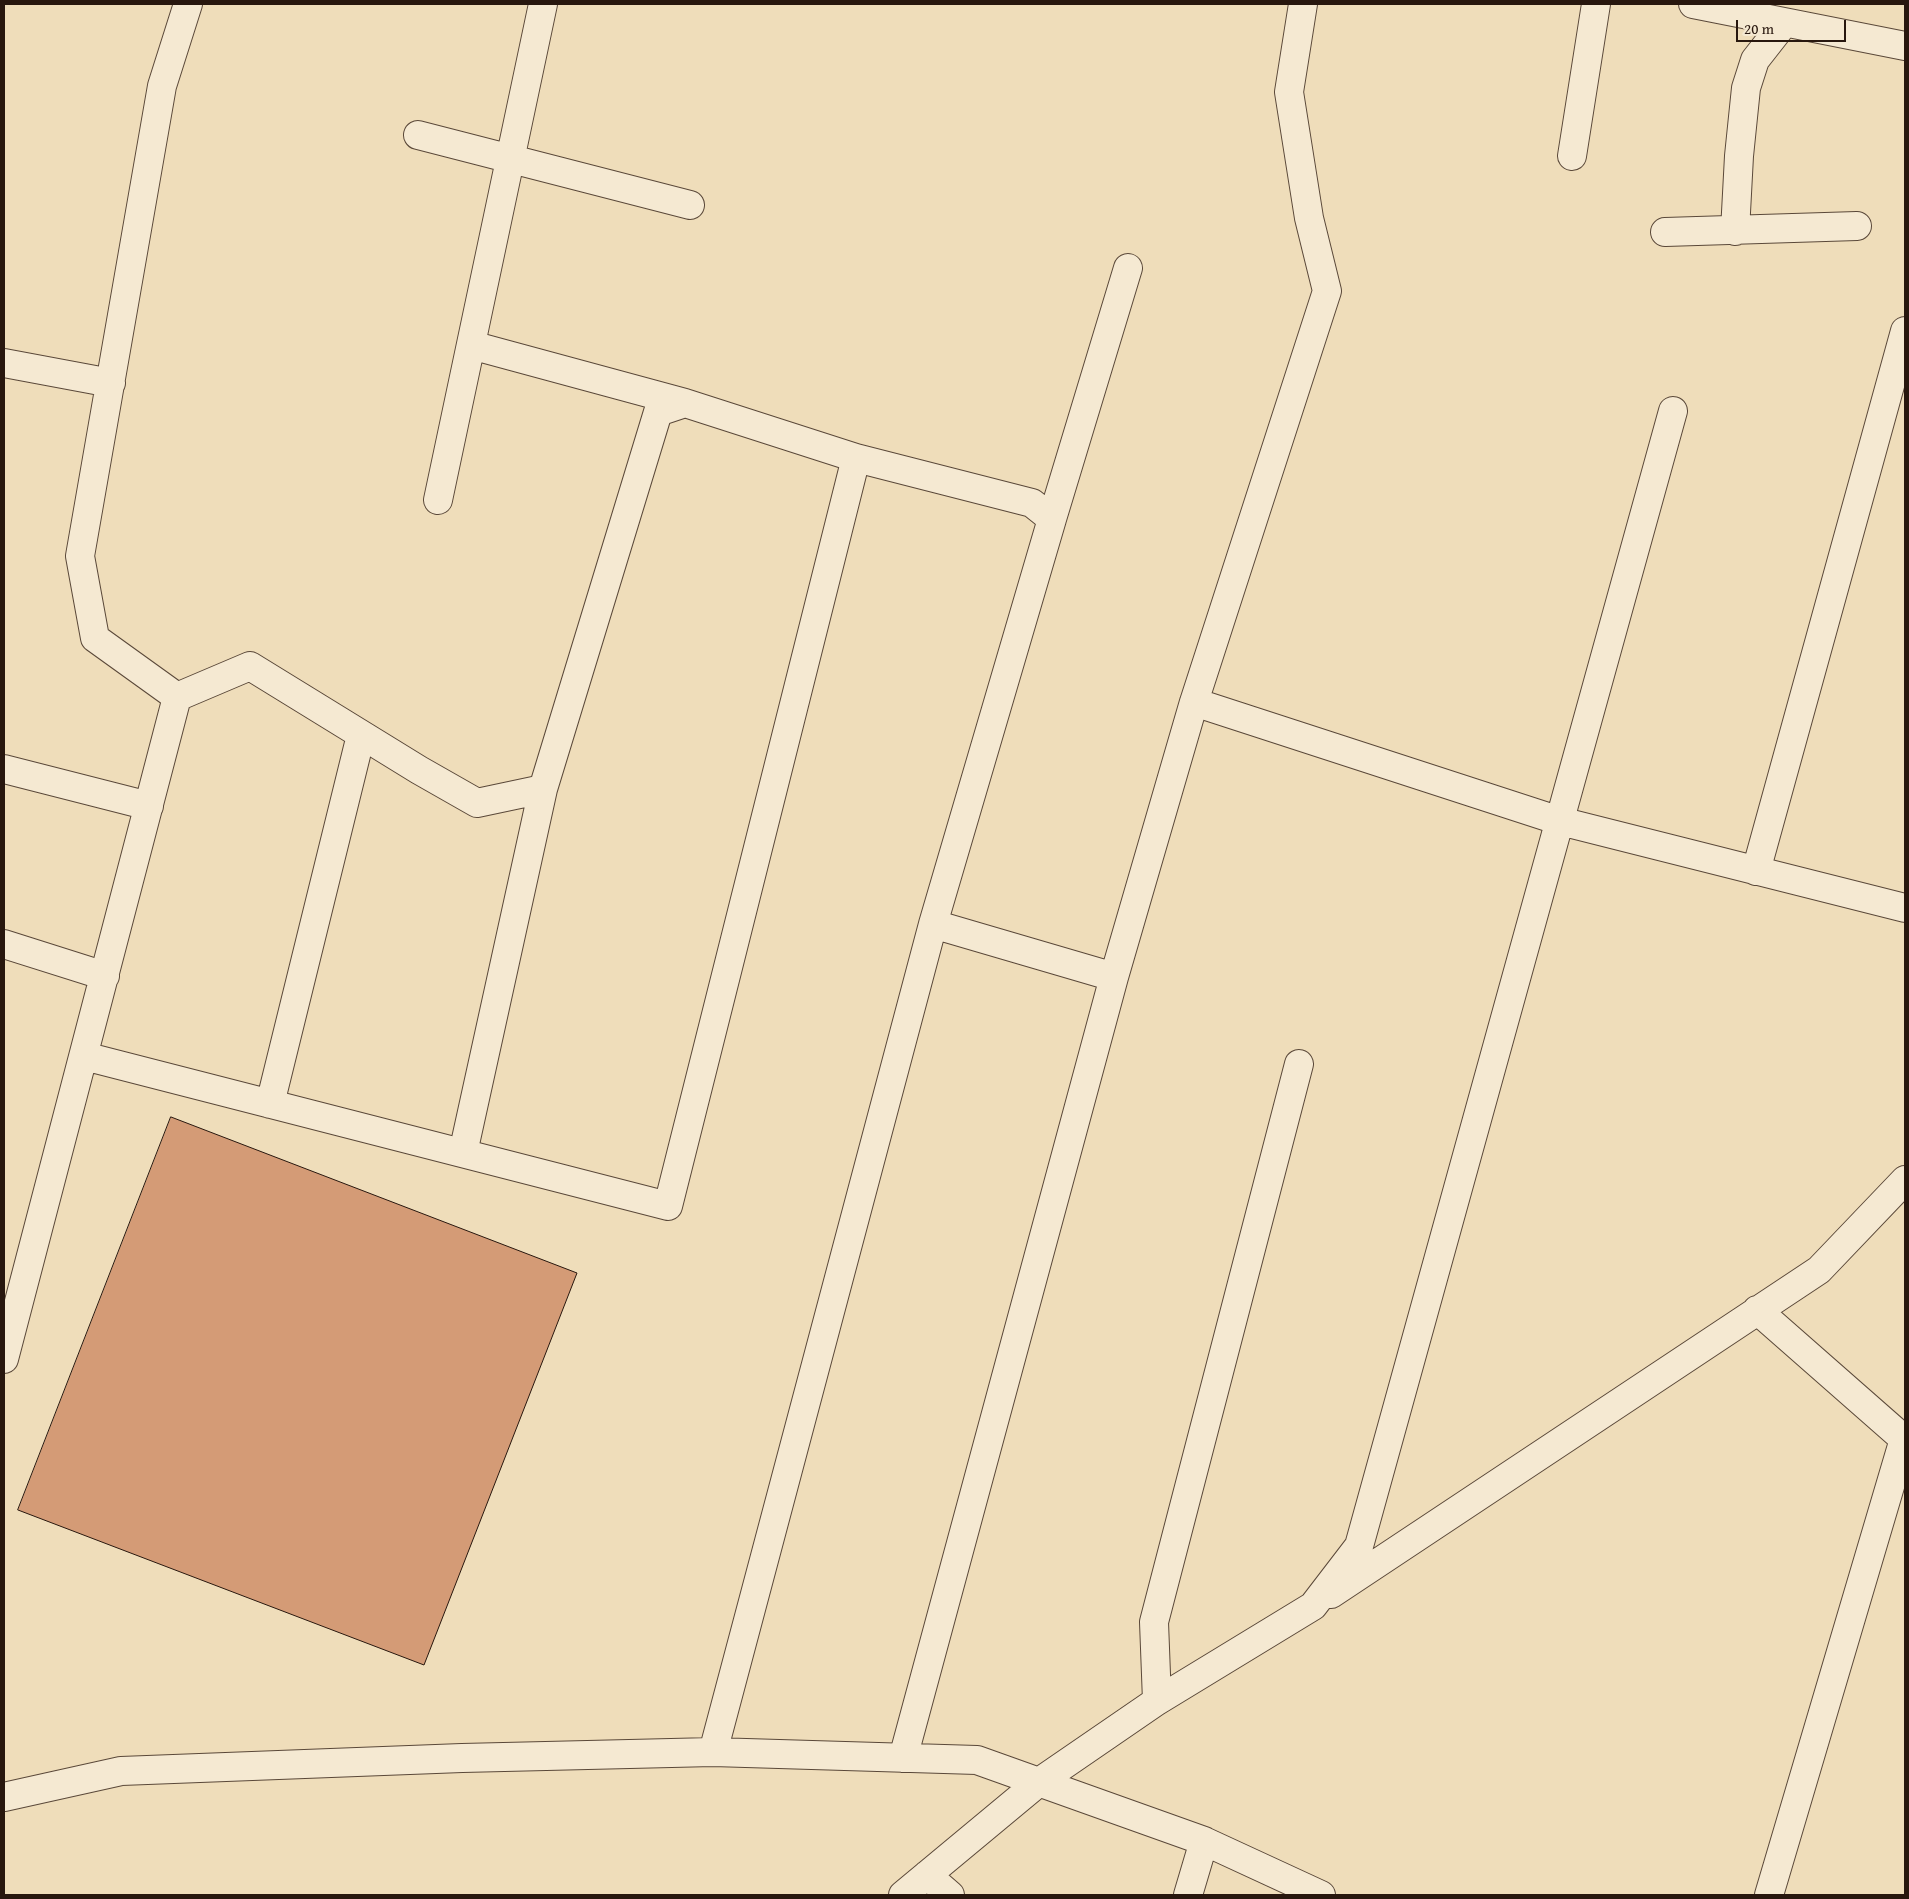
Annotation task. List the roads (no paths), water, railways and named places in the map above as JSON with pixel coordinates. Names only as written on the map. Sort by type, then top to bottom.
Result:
[{"type":"street","points":[[177,697],[95,638],[80,556],[162,86],[188,4]]},
{"type":"street","points":[[438,500],[543,4]]},
{"type":"street","points":[[903,1758],[1114,977],[1194,702],[1327,291],[1309,218],[1289,92],[1303,4]]},
{"type":"street","points":[[1572,156],[1596,4]]},
{"type":"street","points":[[1693,4],[1905,46]]},
{"type":"street","points":[[1735,230],[1739,156],[1746,88],[1755,60],[1784,23]]},
{"type":"street","points":[[418,135],[690,205]]},
{"type":"street","points":[[1665,232],[1858,226]]},
{"type":"street","points":[[713,1752],[932,924],[1128,268]]},
{"type":"street","points":[[1756,871],[1905,331]]},
{"type":"street","points":[[471,345],[685,403],[856,458],[1032,504],[1052,519]]},
{"type":"street","points":[[4,363],[111,382]]},
{"type":"street","points":[[464,1153],[543,789],[658,412],[685,403]]},
{"type":"street","points":[[1313,1606],[1359,1546],[1673,411]]},
{"type":"street","points":[[84,1056],[668,1206],[856,458]]},
{"type":"street","points":[[177,697],[250,666],[419,770],[477,803],[543,789]]},
{"type":"street","points":[[4,1360],[10,1318],[84,1056],[177,697]]},
{"type":"street","points":[[1194,702],[1560,822],[1905,908]]},
{"type":"street","points":[[270,1104],[361,734]]},
{"type":"street","points":[[4,769],[149,806]]},
{"type":"street","points":[[932,924],[1114,977]]},
{"type":"street","points":[[4,944],[105,976]]},
{"type":"street","points":[[1157,1701],[1154,1622],[1299,1064]]},
{"type":"street","points":[[903,1895],[1039,1782],[1157,1701],[1313,1606],[1819,1270],[1905,1180]]},
{"type":"street","points":[[1757,1310],[1905,1439],[1769,1895]]},
{"type":"street","points":[[4,1797],[121,1771],[462,1758],[713,1752],[977,1760],[1204,1841],[1321,1895]]},
{"type":"street","points":[[1188,1895],[1204,1841]]},
{"type":"street","points":[[927,1875],[950,1895]]}]
